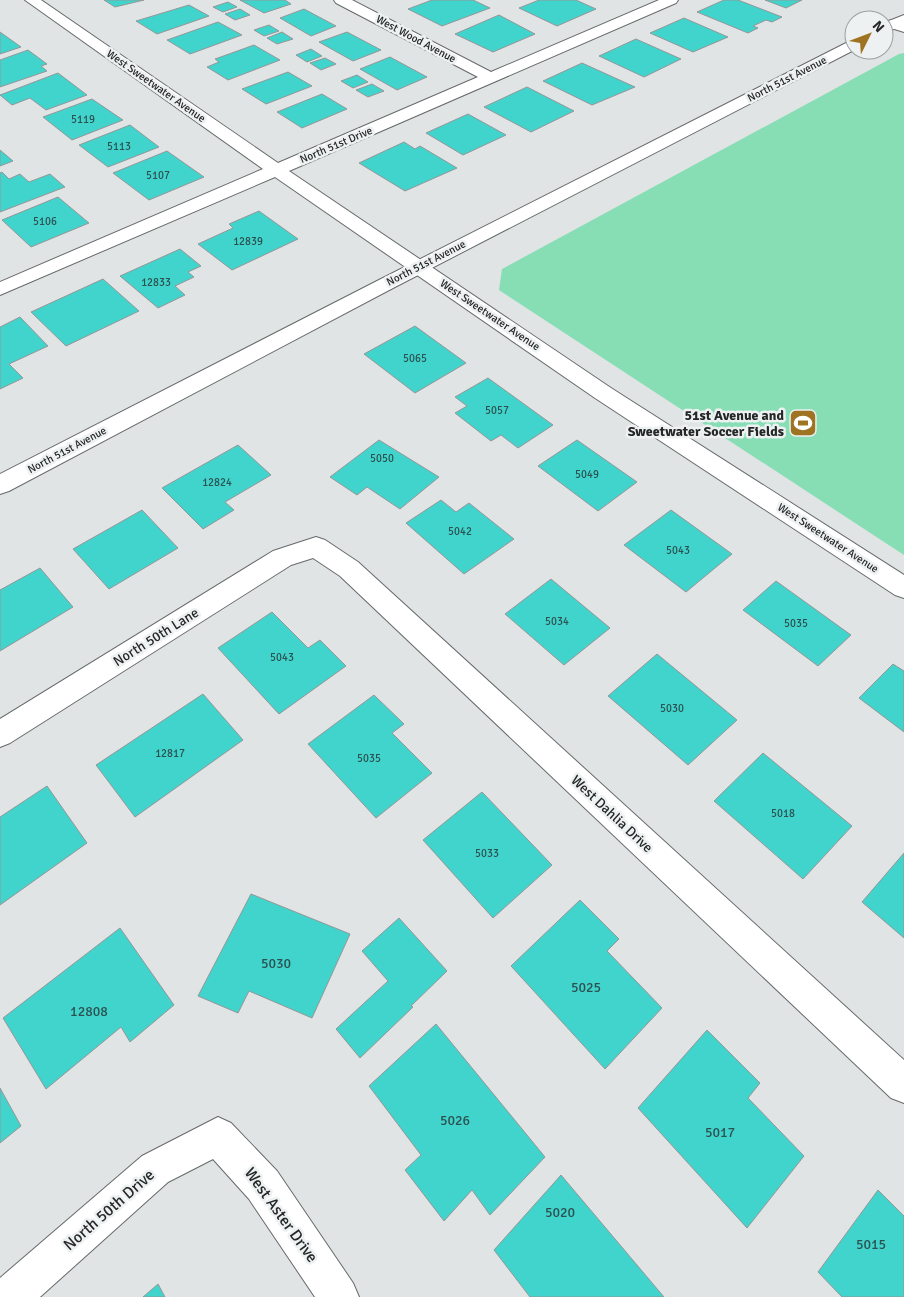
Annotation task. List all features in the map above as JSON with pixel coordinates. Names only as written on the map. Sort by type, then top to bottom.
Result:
[{"type":"street","name":"West Sweetwater Avenue","points":[[32,0],[276,170],[603,393],[904,588]]},
{"type":"street","name":"West Wood Avenue","points":[[341,0],[490,78]]},
{"type":"street","name":"North 51st Drive","points":[[0,289],[490,78],[640,7],[672,0]]},
{"type":"street","name":"North 51st Avenue","points":[[0,485],[844,49]]},
{"type":"street","name":"North 50th Lane","points":[[0,734],[282,558],[316,547]]},
{"type":"street","name":"West Dahlia Drive","points":[[316,547],[348,569],[904,1085]]},
{"type":"street","name":"North 50th Drive","points":[[9,1297],[155,1169],[218,1136]]},
{"type":"street","name":"West Aster Drive","points":[[218,1136],[263,1185],[339,1297]]},
{"type":"green space","name":"51st Avenue and Sweetwater Soccer Fields","points":[[904,53],[904,555],[499,290],[502,269],[888,60],[894,60],[894,57]]},
{"type":"building","points":[[104,0],[144,0],[115,7]]},
{"type":"building","points":[[240,0],[285,0],[291,4],[264,13]]},
{"type":"building","points":[[432,0],[473,0],[490,8],[442,26],[408,9]]},
{"type":"building","points":[[539,0],[576,0],[596,9],[557,26],[519,8]]},
{"type":"building","points":[[724,0],[738,0],[782,17],[772,22],[766,20],[753,26],[758,28],[748,33],[697,12]]},
{"type":"building","points":[[765,0],[802,0],[786,8]]},
{"type":"building","points":[[228,2],[237,7],[223,12],[213,7]]},
{"type":"building","points":[[189,5],[209,16],[157,34],[136,21]]},
{"type":"building","points":[[240,9],[250,15],[235,20],[225,14]]},
{"type":"building","points":[[304,9],[336,26],[311,36],[280,18]]},
{"type":"building","points":[[499,15],[535,34],[493,52],[455,34]]},
{"type":"building","points":[[684,18],[728,37],[693,52],[650,33]]},
{"type":"building","points":[[218,22],[242,35],[190,54],[167,40]]},
{"type":"building","points":[[269,25],[279,31],[264,36],[254,30]]},
{"type":"building","points":[[0,32],[21,47],[0,54]]},
{"type":"building","points":[[282,32],[293,39],[277,44],[267,38]]},
{"type":"building","points":[[347,32],[381,50],[353,61],[319,42]]},
{"type":"building","points":[[636,39],[681,59],[644,77],[599,56]]},
{"type":"building","points":[[254,45],[280,60],[228,80],[207,67],[219,62],[215,59]]},
{"type":"building","points":[[311,49],[322,56],[307,62],[296,55]]},
{"type":"building","points":[[28,50],[47,64],[41,66],[47,71],[0,87],[0,60]]},
{"type":"building","points":[[390,57],[427,77],[397,90],[360,69]]},
{"type":"building","points":[[325,58],[336,64],[321,70],[310,63]]},
{"type":"building","points":[[582,63],[635,87],[592,105],[543,81]]},
{"type":"building","points":[[288,72],[312,86],[266,104],[242,89]]},
{"type":"building","points":[[58,73],[87,95],[46,110],[30,98],[12,105],[0,95]]},
{"type":"building","points":[[357,75],[368,82],[353,88],[341,81]]},
{"type":"building","points":[[372,84],[384,91],[368,97],[356,90]]},
{"type":"building","points":[[527,87],[574,111],[531,132],[484,107]]},
{"type":"building","points":[[322,94],[347,109],[302,128],[277,112]]},
{"type":"building","points":[[92,99],[123,120],[72,140],[43,117]]},
{"type":"building","points":[[468,114],[506,135],[463,155],[426,133]]},
{"type":"building","points":[[130,125],[159,147],[108,167],[79,145]]},
{"type":"building","points":[[404,142],[415,149],[420,146],[457,168],[405,191],[359,163]]},
{"type":"building","points":[[0,150],[13,161],[0,166]]},
{"type":"building","points":[[167,151],[204,177],[149,200],[113,173]]},
{"type":"building","points":[[2,172],[9,179],[20,174],[29,182],[50,174],[65,187],[0,212],[0,173]]},
{"type":"building","points":[[58,197],[89,223],[31,247],[2,220]]},
{"type":"building","points":[[259,211],[298,239],[232,270],[198,244],[233,228],[229,224]]},
{"type":"building","points":[[180,249],[201,266],[188,272],[194,277],[175,286],[185,295],[158,308],[120,276]]},
{"type":"building","points":[[103,279],[139,311],[66,346],[31,312]]},
{"type":"building","points":[[20,317],[48,346],[9,364],[23,378],[0,389],[0,327]]},
{"type":"building","points":[[415,326],[466,363],[415,393],[364,354]]},
{"type":"building","points":[[488,378],[553,425],[518,448],[501,435],[491,441],[455,413],[467,406],[455,397]]},
{"type":"building","points":[[379,440],[439,477],[400,509],[367,487],[357,495],[330,477]]},
{"type":"building","points":[[577,440],[637,482],[598,511],[538,466]]},
{"type":"building","points":[[238,445],[271,475],[225,502],[234,510],[203,529],[162,488]]},
{"type":"building","points":[[441,500],[456,512],[469,503],[514,539],[464,574],[406,523]]},
{"type":"building","points":[[142,510],[178,548],[109,589],[73,549]]},
{"type":"building","points":[[671,510],[732,554],[686,592],[624,545]]},
{"type":"building","points":[[40,568],[73,607],[0,651],[0,590]]},
{"type":"building","points":[[551,579],[610,628],[564,665],[505,614]]},
{"type":"building","points":[[776,581],[851,635],[818,666],[743,610]]},
{"type":"building","points":[[272,612],[308,648],[320,640],[346,666],[279,714],[218,648]]},
{"type":"building","points":[[657,654],[737,720],[688,765],[608,696]]},
{"type":"building","points":[[893,664],[904,671],[904,732],[859,698]]},
{"type":"building","points":[[203,694],[243,740],[135,817],[96,765]]},
{"type":"building","points":[[374,695],[404,724],[392,733],[432,773],[376,818],[308,744]]},
{"type":"building","points":[[763,753],[852,826],[803,879],[714,801]]},
{"type":"building","points":[[47,786],[87,843],[0,905],[0,817]]},
{"type":"building","points":[[482,792],[552,865],[493,918],[423,840]]},
{"type":"building","points":[[904,853],[904,938],[862,902]]},
{"type":"building","points":[[251,894],[350,934],[312,1018],[249,991],[238,1013],[198,996]]},
{"type":"building","points":[[580,900],[619,939],[607,951],[662,1008],[605,1069],[511,966]]},
{"type":"building","points":[[399,918],[447,971],[360,1058],[336,1029],[388,981],[362,951]]},
{"type":"building","points":[[120,928],[174,1005],[130,1042],[121,1027],[46,1089],[3,1018]]},
{"type":"building","points":[[436,1024],[545,1157],[490,1215],[472,1190],[444,1221],[405,1170],[421,1155],[369,1086]]},
{"type":"building","points":[[707,1030],[760,1083],[748,1098],[804,1156],[747,1228],[638,1108]]},
{"type":"building","points":[[0,1088],[21,1126],[0,1143]]},
{"type":"building","points":[[561,1175],[664,1297],[530,1297],[494,1250]]},
{"type":"building","points":[[878,1190],[904,1216],[904,1297],[842,1297],[818,1272]]},
{"type":"building","points":[[158,1284],[165,1297],[143,1297]]},
{"type":"place","name":"51st Avenue and Sweetwater Soccer Fields","points":[[803,423]]}]
